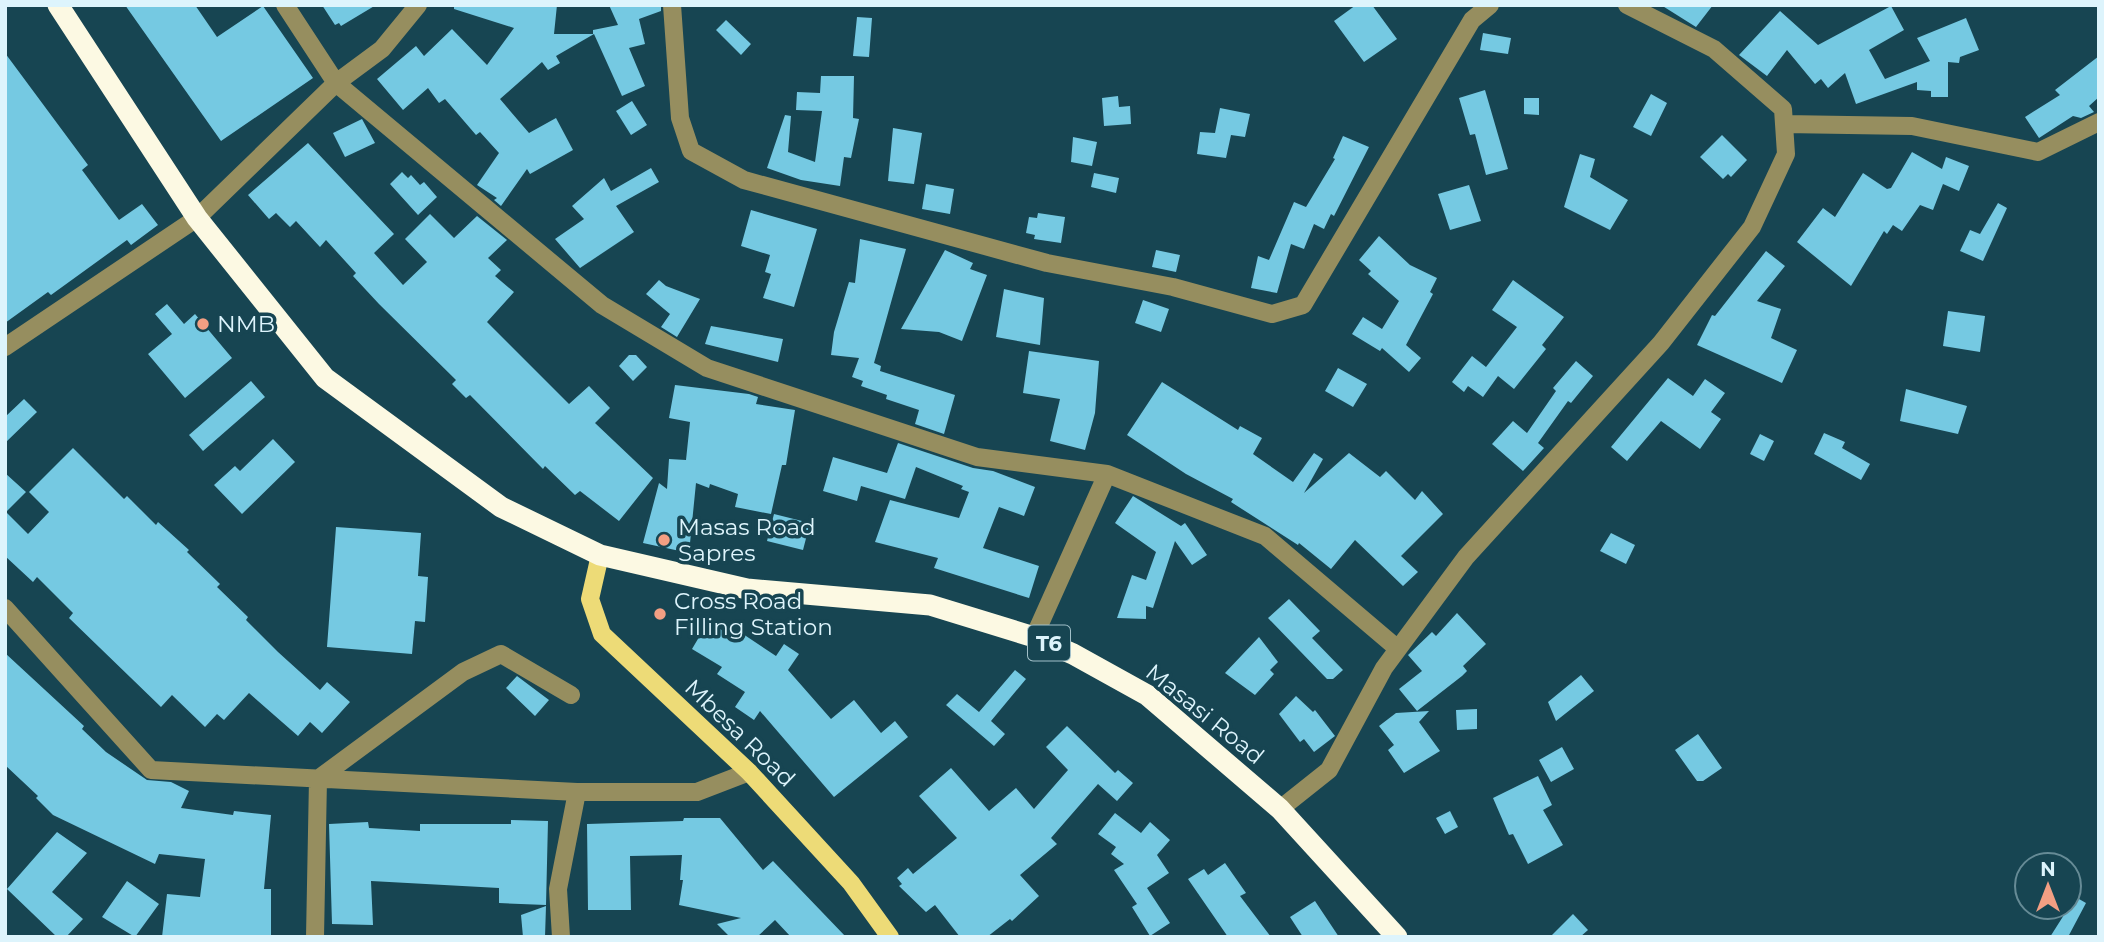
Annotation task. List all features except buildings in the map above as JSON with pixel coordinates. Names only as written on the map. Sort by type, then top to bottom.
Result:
[{"type":"highway","name":"T6","points":[[58,5],[197,218],[325,378],[501,507],[600,555]]},
{"type":"highway","name":"Masasi Road","points":[[600,555],[747,589],[930,605],[1034,637],[1073,654],[1147,695],[1280,809],[1397,937]]},
{"type":"main road","name":"Mbesa Road","points":[[600,555],[590,600],[602,634],[749,772],[851,883],[890,937]]},
{"type":"street","points":[[285,5],[336,83],[602,304],[707,368],[977,457],[1107,474],[1265,536],[1398,649]]},
{"type":"street","points":[[5,347],[197,218],[336,83],[382,49],[418,5]]},
{"type":"street","points":[[672,5],[680,118],[691,151],[744,180],[1046,263],[1173,287],[1272,314],[1303,304],[1472,20],[1490,5]]},
{"type":"street","points":[[1280,809],[1329,770],[1384,668],[1466,557],[1661,343],[1752,227],[1786,154],[1783,109],[1714,49],[1627,5]]},
{"type":"street","points":[[1784,124],[1912,126],[2038,152],[2099,122]]},
{"type":"street","points":[[1034,637],[1107,474]]},
{"type":"street","points":[[5,608],[151,770],[577,792],[697,792],[749,772]]},
{"type":"street","points":[[318,779],[463,672],[501,654],[571,695]]},
{"type":"street","points":[[315,937],[318,779]]},
{"type":"street","points":[[561,937],[558,889],[577,792]]},
{"type":"place","name":"NMB","points":[[203,324]]},
{"type":"place","name":"Masas Road Sapres","points":[[664,540]]},
{"type":"place","name":"Cross Road Filling Station","points":[[660,614]]}]
